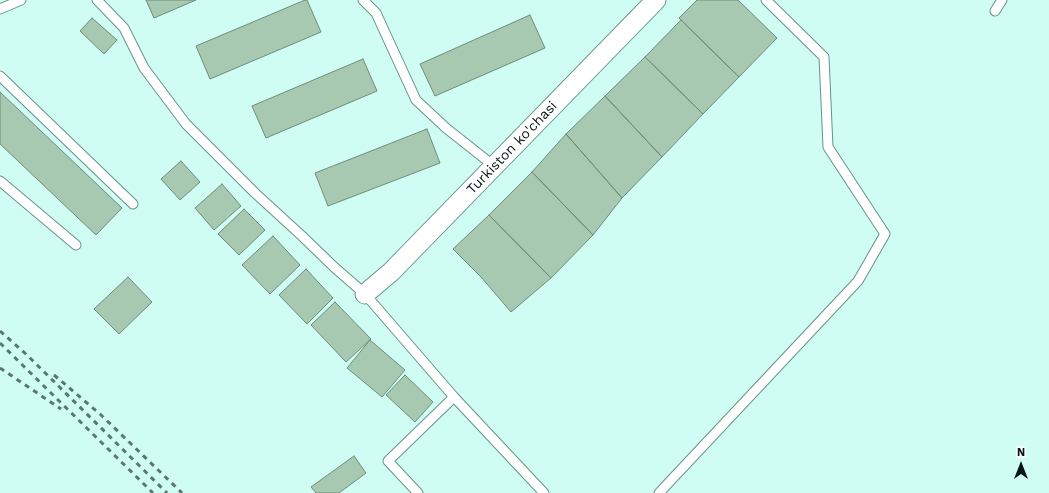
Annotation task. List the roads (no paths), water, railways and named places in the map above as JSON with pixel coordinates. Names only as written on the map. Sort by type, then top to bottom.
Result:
[{"type":"street","name":"Turkiston ko'chasi","points":[[365,294],[391,272],[656,0]]},
{"type":"lane","points":[[0,9],[21,0]]},
{"type":"lane","points":[[97,0],[124,28],[144,68],[186,124],[255,193],[365,294],[454,397],[544,493]]},
{"type":"lane","points":[[363,0],[376,13],[416,100],[446,128],[494,166]]},
{"type":"lane","points":[[659,493],[858,281],[885,234],[828,146],[824,57],[766,0]]},
{"type":"lane","points":[[995,11],[1002,0]]},
{"type":"lane","points":[[0,76],[133,204]]},
{"type":"lane","points":[[0,181],[76,245]]},
{"type":"lane","points":[[418,493],[388,461],[454,397]]},
{"type":"railway","points":[[0,331],[27,355],[167,493]]},
{"type":"railway","points":[[0,343],[153,493]]},
{"type":"railway","points":[[0,368],[61,409]]},
{"type":"railway","points":[[54,375],[100,414],[182,493]]}]
